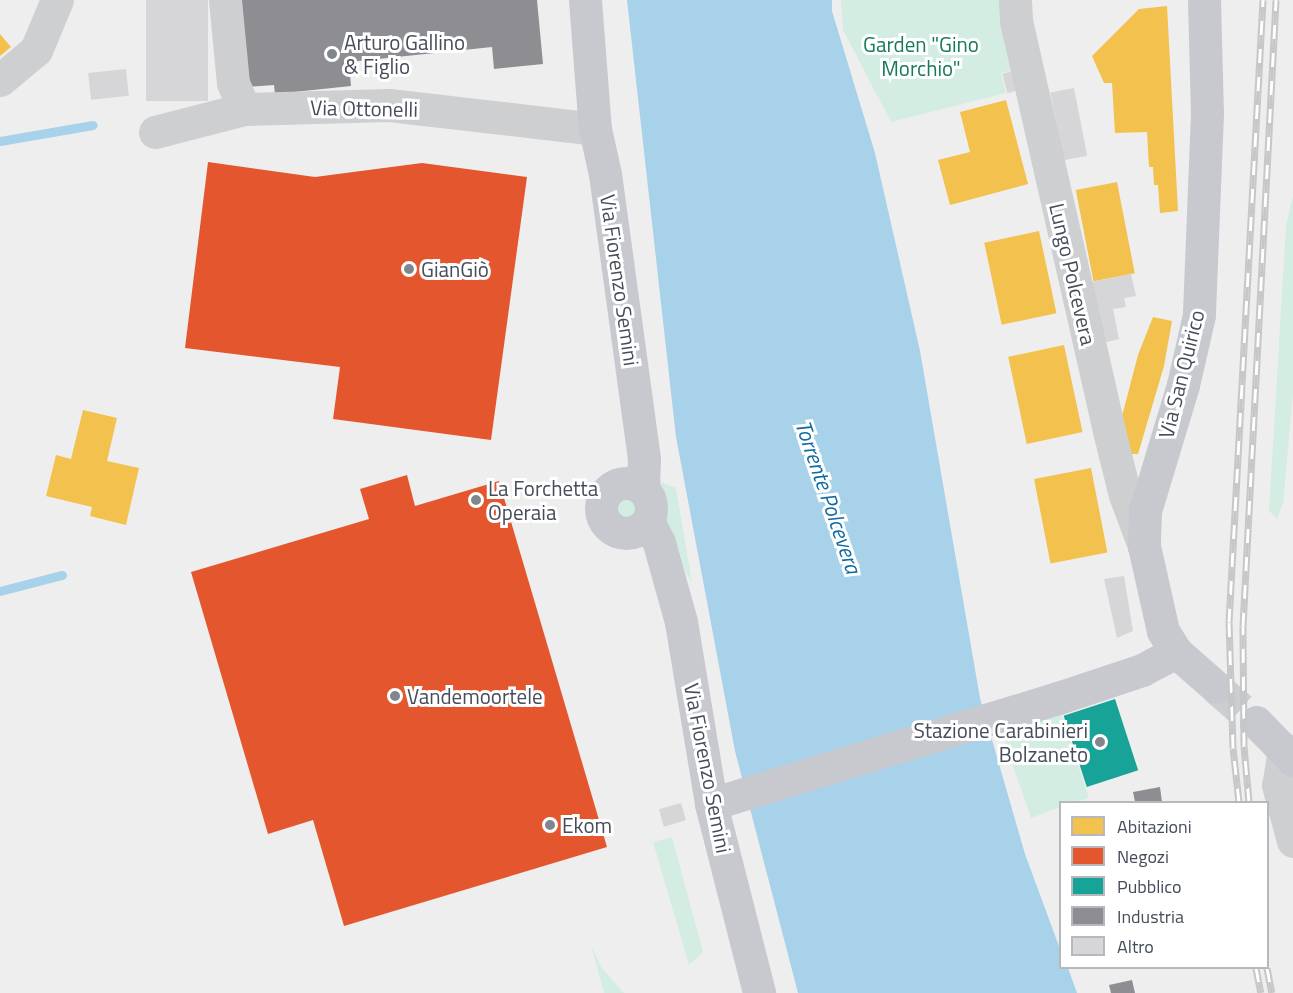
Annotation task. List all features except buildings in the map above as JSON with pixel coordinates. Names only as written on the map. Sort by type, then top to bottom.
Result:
[{"type":"main road","name":"Via Fiorenzo Semini","points":[[585,0],[595,129],[605,174],[640,479],[651,504],[648,531],[681,622],[711,804],[759,993]]},
{"type":"main road","name":"Via San Quirico","points":[[1204,0],[1207,113],[1199,315],[1183,385],[1145,511],[1144,546],[1163,631],[1176,652],[1216,687]]},
{"type":"main road","points":[[640,479],[619,484],[609,490],[603,500],[601,512],[606,523],[615,531],[627,533],[648,531]]},
{"type":"main road","points":[[711,804],[1142,670],[1176,652]]},
{"type":"main road","points":[[1256,722],[1289,755]]},
{"type":"street","points":[[0,80],[36,50],[57,0]]},
{"type":"street","points":[[225,0],[233,82],[244,109]]},
{"type":"street","name":"Lungo Polcevera","points":[[1015,0],[1016,21],[1109,430],[1125,495],[1144,546]]},
{"type":"street","name":"Via Ottonelli","points":[[155,132],[244,109],[389,105],[595,129]]},
{"type":"street","points":[[1289,755],[1278,785],[1293,841]]},
{"type":"green space","name":"Garden \"Gino Morchio\"","points":[[841,0],[1005,0],[1013,70],[1001,73],[1006,93],[891,122],[843,30]]},
{"type":"green space","points":[[1293,196],[1293,394],[1283,504],[1277,519],[1269,511],[1286,226]]},
{"type":"green space","points":[[654,479],[676,488],[692,583],[673,550],[658,513]]},
{"type":"green space","points":[[626,488],[640,494],[646,508],[640,522],[626,528],[612,522],[606,508],[612,494]]},
{"type":"green space","points":[[1061,714],[1089,798],[1078,801],[1059,801],[1059,807],[1031,818],[1002,734]]},
{"type":"green space","points":[[672,837],[703,952],[689,965],[653,842]]},
{"type":"green space","points":[[591,945],[601,967],[624,993],[604,993]]},
{"type":"water","name":"Torrente Polcevera","points":[[627,0],[832,0],[832,11],[875,153],[920,351],[980,698],[1025,854],[1059,946],[1059,969],[1068,969],[1077,993],[798,993],[735,751],[676,437]]},
{"type":"waterway","points":[[0,141],[93,125]]},
{"type":"waterway","points":[[0,591],[62,575]]},
{"type":"tunnel","points":[[1216,687],[1256,722]]},
{"type":"railway","points":[[1239,801],[1233,748],[1229,622],[1263,0]]},
{"type":"railway","points":[[1249,801],[1244,746],[1243,626],[1276,0]]},
{"type":"railway","points":[[1256,969],[1261,993]]},
{"type":"railway","points":[[1267,969],[1272,993]]},
{"type":"place","name":"Arturo Gallino & Figlio","points":[[332,54]]},
{"type":"place","name":"GianGiò","points":[[409,269]]},
{"type":"place","name":"La Forchetta Operaia","points":[[476,500]]},
{"type":"place","name":"Vandemoortele","points":[[395,696]]},
{"type":"place","name":"Stazione Carabinieri Bolzaneto","points":[[1100,742]]},
{"type":"place","name":"Ekom","points":[[550,825]]}]
